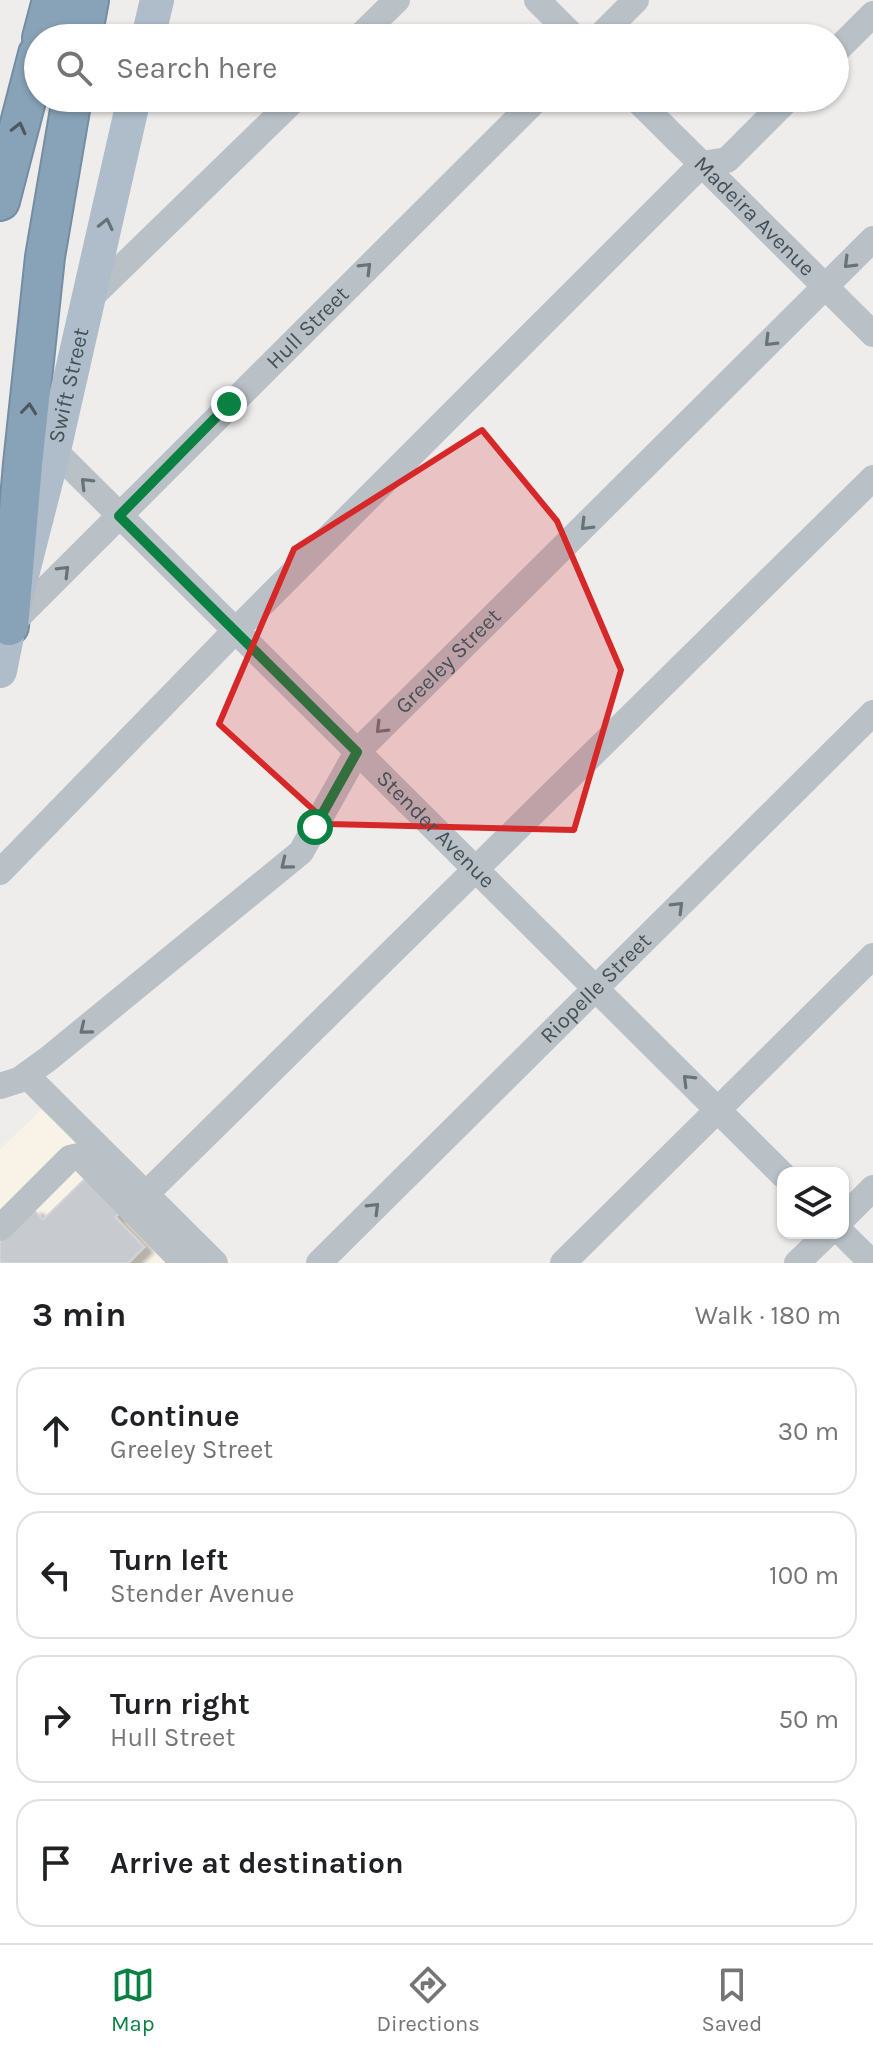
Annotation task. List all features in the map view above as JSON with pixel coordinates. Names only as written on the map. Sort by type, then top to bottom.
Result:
[{"type":"highway","points":[[46,24],[52,0]]},
{"type":"highway","points":[[85,24],[89,0]]},
{"type":"highway","points":[[0,201],[24,108]]},
{"type":"highway","points":[[9,626],[45,257],[70,112]]},
{"type":"main road","points":[[151,24],[157,1]]},
{"type":"main road","name":"Swift Street","points":[[0,671],[131,112]]},
{"type":"street","points":[[372,24],[397,0]]},
{"type":"street","points":[[537,0],[561,24]]},
{"type":"street","points":[[612,24],[636,0]]},
{"type":"street","points":[[849,38],[873,14]]},
{"type":"street","points":[[88,300],[282,112]]},
{"type":"street","name":"Hull Street","points":[[9,626],[524,112]]},
{"type":"street","name":"Madeira Avenue","points":[[649,112],[873,334]]},
{"type":"street","points":[[0,872],[235,631],[702,164],[727,160],[775,112]]},
{"type":"street","name":"Greeley Street","points":[[0,1086],[11,1084],[26,1075],[301,852],[357,752],[873,239]]},
{"type":"street","name":"Stender Avenue","points":[[54,450],[777,1169]]},
{"type":"street","points":[[146,1194],[873,478]]},
{"type":"street","name":"Riopelle Street","points":[[319,1263],[873,713]]},
{"type":"street","points":[[563,1263],[873,956]]},
{"type":"street","points":[[26,1075],[215,1263]]},
{"type":"street","points":[[0,1228],[70,1158],[79,1156],[172,1259]]},
{"type":"street","points":[[849,1212],[873,1188]]},
{"type":"street","points":[[797,1263],[822,1239]]},
{"type":"street","points":[[848,1239],[872,1263]]},
{"type":"highlighted area","points":[[482,430],[557,521],[621,670],[574,830],[329,824],[219,724],[294,549]]},
{"type":"shaded area","points":[[61,1091],[233,1263],[0,1263],[0,1149]]},
{"type":"building","points":[[90,1174],[124,1209],[115,1217],[144,1247],[128,1263],[0,1261],[0,1242],[33,1209],[43,1220]]},
{"type":"route","points":[[229,404],[119,516],[357,752],[315,827]]}]
